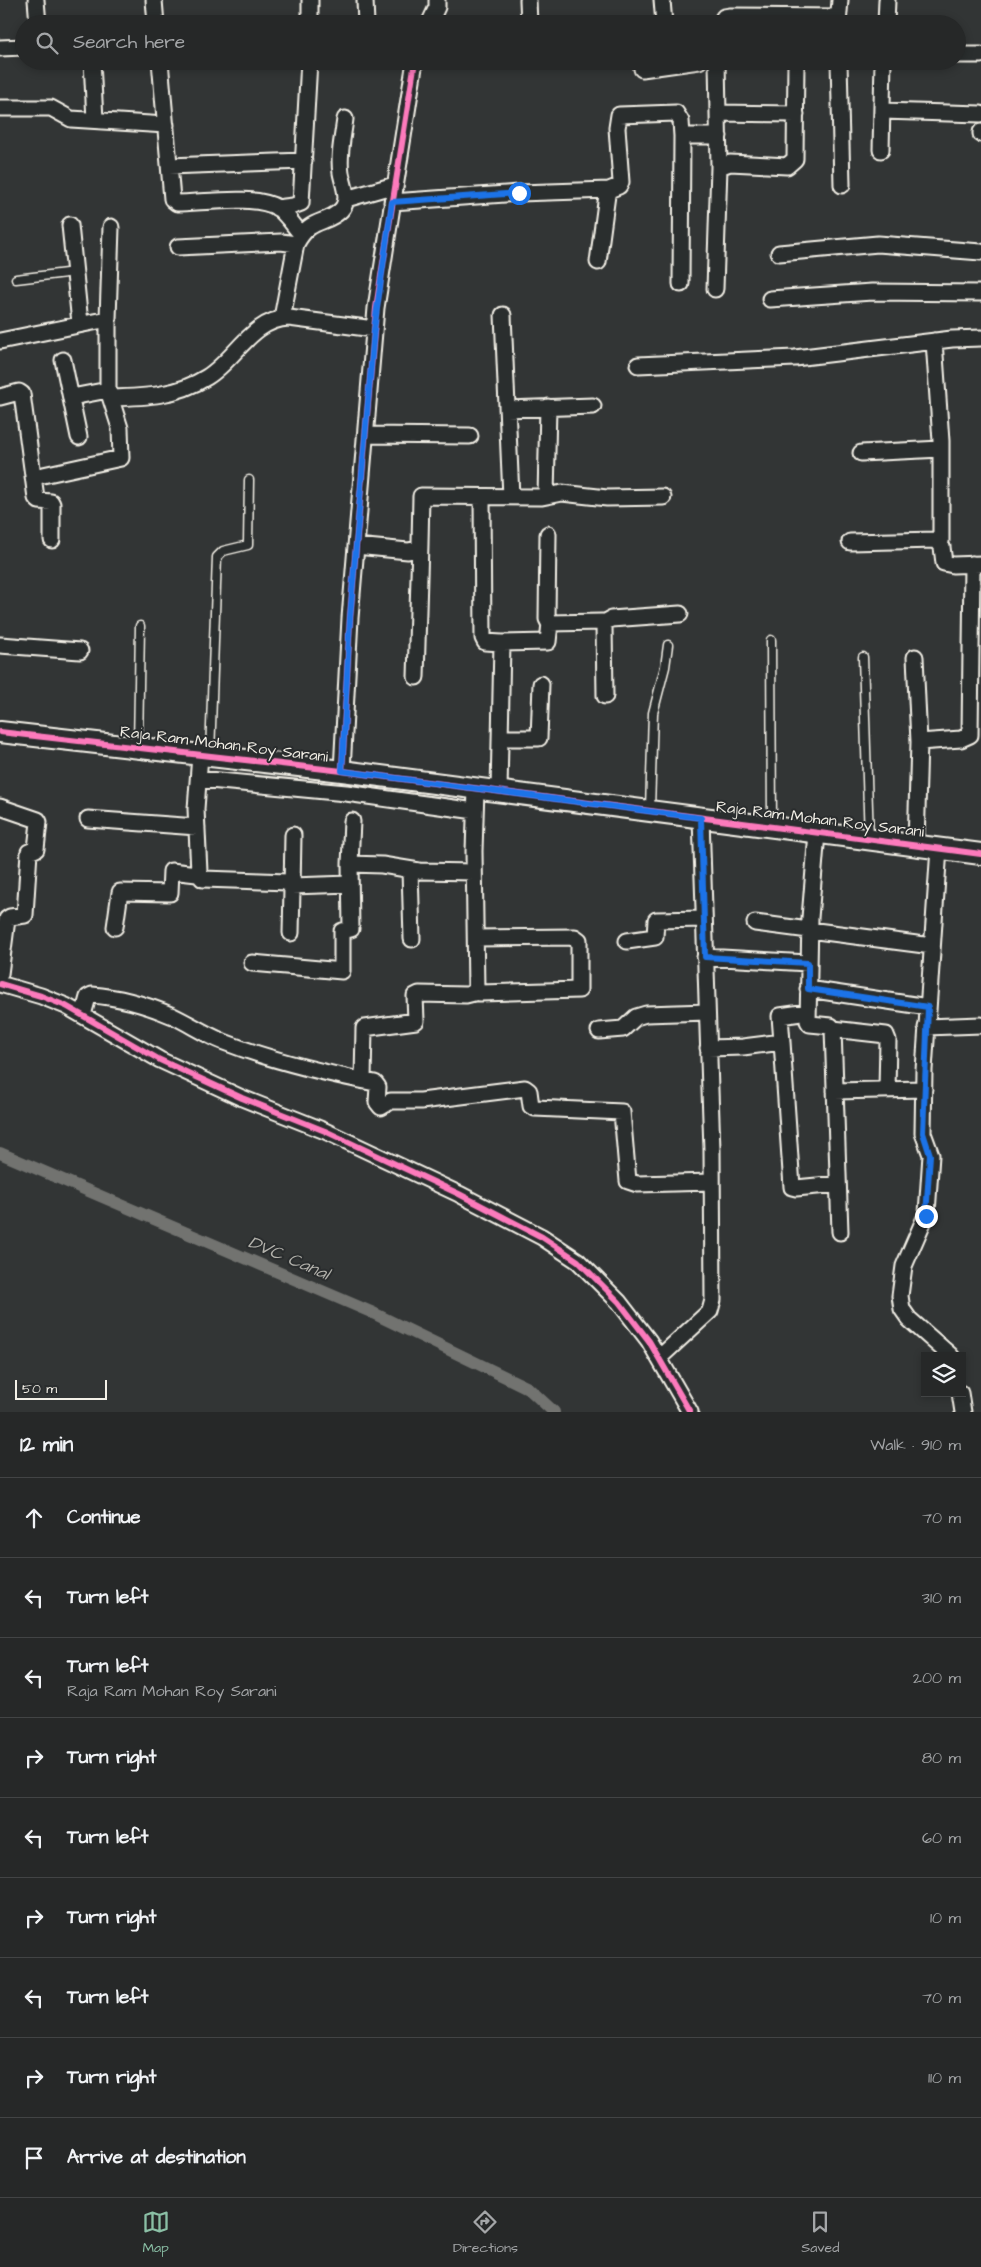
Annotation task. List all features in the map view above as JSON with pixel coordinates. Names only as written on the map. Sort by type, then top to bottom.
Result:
[{"type":"street","points":[[36,0],[37,15]]},
{"type":"street","points":[[154,0],[155,15]]},
{"type":"street","points":[[310,0],[310,15]]},
{"type":"street","points":[[366,0],[366,15]]},
{"type":"street","points":[[433,15],[438,0]]},
{"type":"street","points":[[528,0],[529,15]]},
{"type":"street","points":[[662,0],[663,15]]},
{"type":"street","points":[[839,15],[840,0]]},
{"type":"street","points":[[886,15],[887,0]]},
{"type":"street","points":[[0,48],[15,47]]},
{"type":"street","points":[[966,55],[981,55]]},
{"type":"street","points":[[92,70],[95,120]]},
{"type":"street","points":[[161,70],[172,199],[177,203],[262,202],[277,208],[293,206],[302,202],[309,70]]},
{"type":"street","points":[[342,771],[356,546],[374,330],[414,70]]},
{"type":"street","points":[[715,289],[719,167],[717,70]]},
{"type":"street","points":[[719,167],[730,163],[779,166],[792,164],[795,159],[796,70]]},
{"type":"street","points":[[839,70],[842,185]]},
{"type":"street","points":[[881,150],[883,70]]},
{"type":"street","points":[[0,108],[50,108],[60,111],[66,118],[166,125]]},
{"type":"street","points":[[882,110],[981,114]]},
{"type":"street","points":[[392,202],[519,193],[609,190],[619,186],[621,182],[617,128],[619,115],[625,113],[676,113],[681,121],[682,136],[681,284]]},
{"type":"street","points":[[718,113],[796,114]]},
{"type":"street","points":[[282,318],[299,239],[314,224],[340,211],[346,199],[341,165],[345,119]]},
{"type":"street","points":[[682,136],[719,136]]},
{"type":"street","points":[[168,166],[304,161]]},
{"type":"street","points":[[346,199],[395,185]]},
{"type":"street","points":[[598,262],[604,204],[609,190]]},
{"type":"street","points":[[277,208],[299,239]]},
{"type":"street","points":[[70,225],[80,323]]},
{"type":"street","points":[[34,477],[121,458],[120,428],[110,394],[108,318],[111,227]]},
{"type":"street","points":[[178,247],[281,242],[299,239]]},
{"type":"street","points":[[779,253],[878,244],[981,252]]},
{"type":"street","points":[[770,298],[872,292],[981,293]]},
{"type":"street","points":[[503,315],[511,497]]},
{"type":"street","points":[[0,340],[108,318]]},
{"type":"street","points":[[72,397],[110,394],[155,396],[195,384],[219,368],[244,340],[282,318],[374,330]]},
{"type":"street","points":[[638,365],[795,358],[934,341],[981,338]]},
{"type":"street","points":[[919,742],[961,739],[970,735],[976,564],[948,565],[944,563],[941,542],[941,449],[934,341]]},
{"type":"street","points":[[64,360],[79,437]]},
{"type":"street","points":[[0,397],[19,392],[22,394],[37,500],[52,504],[52,540]]},
{"type":"street","points":[[507,409],[593,406]]},
{"type":"street","points":[[546,496],[548,408]]},
{"type":"street","points":[[366,435],[470,436]]},
{"type":"street","points":[[862,453],[941,449]]},
{"type":"street","points":[[416,677],[421,496],[511,497],[546,496],[562,493],[607,498],[663,497]]},
{"type":"street","points":[[482,497],[483,638],[485,642],[548,642],[548,534]]},
{"type":"street","points":[[850,542],[938,540],[941,542]]},
{"type":"street","points":[[356,546],[414,551],[420,544]]},
{"type":"street","points":[[549,623],[604,623],[611,619],[680,614]]},
{"type":"street","points":[[604,623],[605,696]]},
{"type":"street","points":[[499,792],[502,643]]},
{"type":"street","points":[[0,645],[80,652]]},
{"type":"street","points":[[915,657],[919,742],[916,845]]},
{"type":"street","points":[[500,738],[539,738],[541,684]]},
{"type":"street","name":"Raja Ram Mohan Roy Sarani","points":[[0,732],[342,771],[981,854]]},
{"type":"street","points":[[198,874],[199,779],[205,755]]},
{"type":"street","points":[[199,779],[346,793],[475,811]]},
{"type":"street","points":[[476,789],[474,872],[478,992]]},
{"type":"street","points":[[0,807],[38,820],[39,822],[36,849],[29,852],[25,915],[10,916],[7,920],[0,974]]},
{"type":"street","points":[[659,1358],[710,1311],[712,1306],[712,1182],[701,818]]},
{"type":"street","points":[[88,819],[197,827]]},
{"type":"street","points":[[252,963],[342,972],[342,932],[351,929],[350,864],[352,821]]},
{"type":"street","points":[[817,832],[808,963],[808,1012],[810,1024],[831,1026],[833,1029],[886,1035],[888,1040],[887,1090]]},
{"type":"street","points":[[291,933],[293,835]]},
{"type":"street","points":[[939,848],[926,1027],[923,1133],[930,1155],[927,1213],[904,1266],[900,1303],[909,1319],[946,1352]]},
{"type":"street","points":[[350,864],[382,865],[410,870],[474,872]]},
{"type":"street","points":[[410,870],[412,939]]},
{"type":"street","points":[[115,927],[120,892],[170,893],[171,871],[198,874],[203,879],[283,880],[292,887],[350,884]]},
{"type":"street","points":[[627,940],[655,937],[656,920],[704,919]]},
{"type":"street","points":[[755,923],[932,946]]},
{"type":"street","points":[[363,1080],[364,1028],[416,1021],[415,996],[419,994],[466,995],[478,992],[578,991],[578,940],[575,937],[476,938]]},
{"type":"street","points":[[705,957],[808,963]]},
{"type":"street","points":[[0,984],[41,996],[83,1015],[160,1060],[242,1098],[333,1135],[459,1194],[542,1237],[578,1260],[600,1280],[649,1341],[690,1412]]},
{"type":"street","points":[[808,989],[928,1007]]},
{"type":"street","points":[[83,1015],[90,996],[110,997],[137,1003],[174,1017],[224,1042],[271,1058],[378,1085],[377,1102],[382,1107],[391,1101],[421,1101],[525,1088],[529,1090],[531,1106],[535,1108],[622,1112],[628,1181],[637,1184],[712,1182]]},
{"type":"street","points":[[599,1031],[623,1029],[636,1017],[646,1014],[707,1012]]},
{"type":"street","points":[[808,1012],[780,1016],[792,1187],[838,1184]]},
{"type":"street","points":[[926,1027],[981,1025]]},
{"type":"street","points":[[833,1029],[840,1232]]},
{"type":"street","points":[[708,1048],[743,1047],[782,1042]]},
{"type":"street","points":[[835,1091],[924,1089]]},
{"type":"street","points":[[961,1397],[963,1412]]},
{"type":"lane","points":[[16,279],[75,272]]},
{"type":"lane","points":[[205,755],[217,557],[223,550],[248,544],[249,480]]},
{"type":"lane","points":[[138,748],[140,626]]},
{"type":"lane","points":[[772,640],[772,827]]},
{"type":"lane","points":[[650,811],[653,714],[665,667],[668,645]]},
{"type":"lane","points":[[863,657],[869,839]]},
{"type":"waterway","name":"DVC Canal","points":[[0,1153],[371,1312],[528,1388],[554,1412]]},
{"type":"cycle path","points":[[342,771],[350,618],[376,308],[414,70]]},
{"type":"cycle path","points":[[0,732],[342,771],[981,854]]},
{"type":"cycle path","points":[[0,984],[41,996],[66,1006],[160,1060],[242,1098],[325,1131],[459,1194],[542,1237],[578,1261],[619,1302],[649,1341],[690,1412]]},
{"type":"route","points":[[519,193],[392,202],[374,330],[350,618],[342,771],[701,818],[705,957],[808,963],[808,989],[928,1007],[923,1133],[930,1152],[926,1216]]}]
